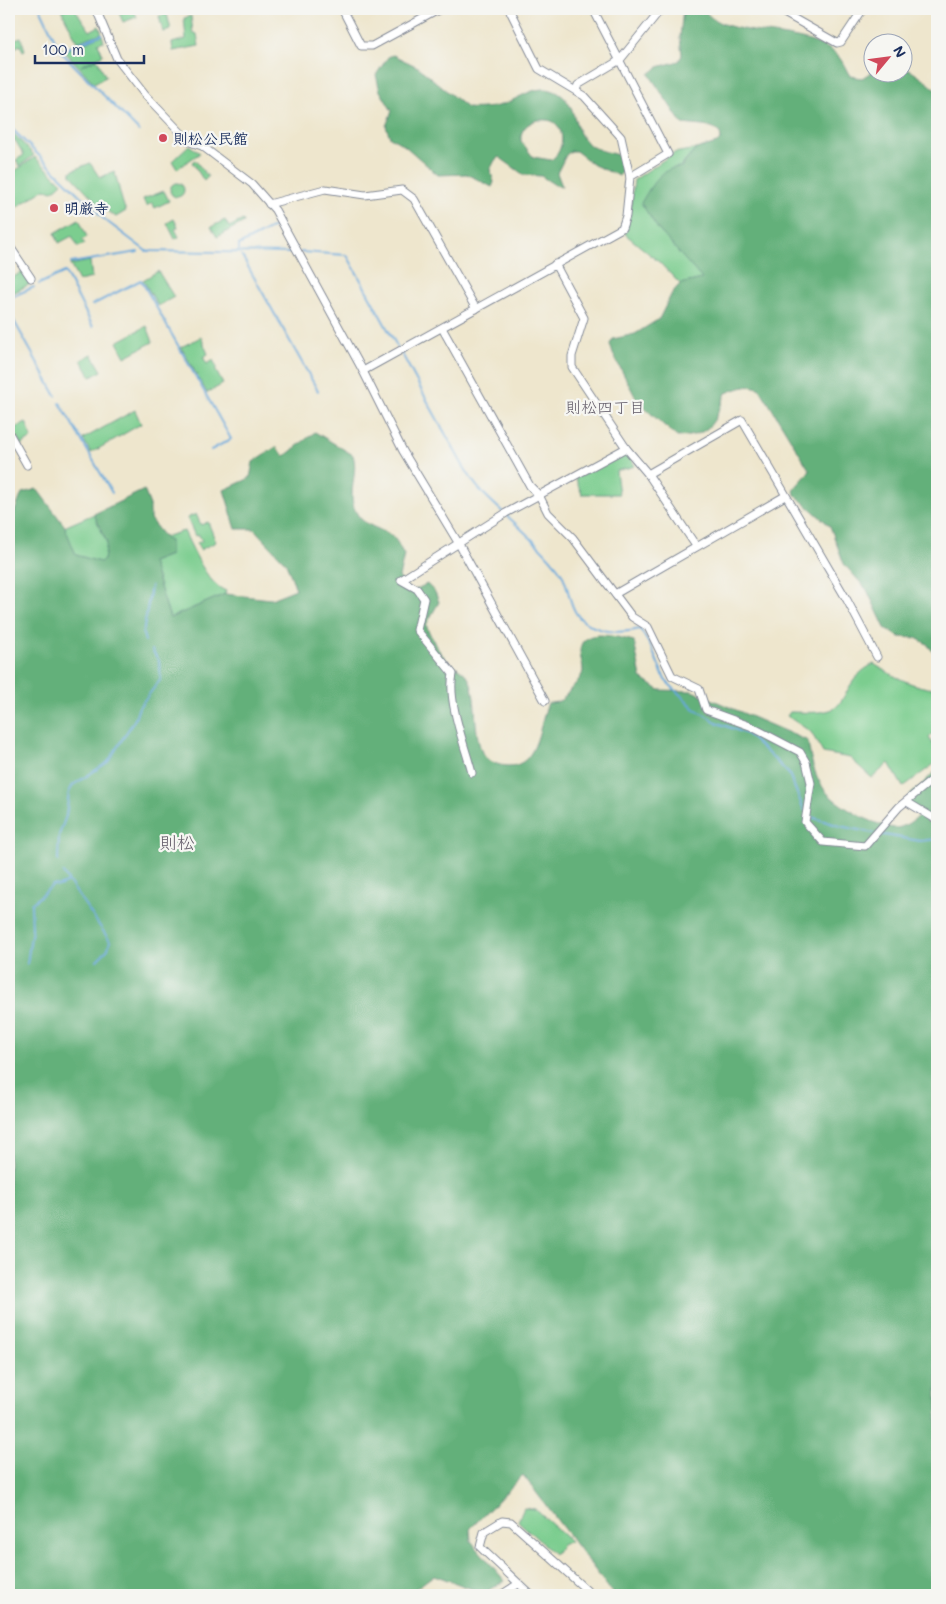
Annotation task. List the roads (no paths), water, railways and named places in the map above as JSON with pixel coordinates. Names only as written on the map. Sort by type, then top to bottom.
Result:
[{"type":"street","points":[[96,9],[118,59],[145,95],[190,142],[202,146],[252,184],[269,204],[304,260],[403,451],[459,544],[545,701]]},
{"type":"street","points":[[342,9],[361,46],[366,48],[440,9]]},
{"type":"street","points":[[363,371],[622,228],[630,177],[621,137],[604,116],[576,90],[539,69],[509,9]]},
{"type":"street","points":[[593,9],[668,154],[630,177]]},
{"type":"street","points":[[576,90],[578,85],[620,60],[661,9]]},
{"type":"street","points":[[777,9],[837,44],[841,42],[863,9]]},
{"type":"street","points":[[269,204],[325,189],[365,195],[402,190],[414,199],[476,309]]},
{"type":"street","points":[[9,245],[32,278]]},
{"type":"street","points":[[555,264],[584,318],[572,356],[572,367],[626,448],[648,474],[696,546]]},
{"type":"street","points":[[442,328],[530,486],[539,495],[548,513],[573,538],[632,617],[648,627],[672,676],[699,690],[706,710],[750,726],[800,752],[806,762],[812,783],[805,822],[823,842],[866,846],[892,814],[937,776]]},
{"type":"street","points":[[648,474],[742,420],[847,600],[877,657]]},
{"type":"street","points":[[9,433],[27,465]]},
{"type":"street","points":[[472,773],[454,703],[451,682],[453,674],[417,630],[424,599],[417,589],[401,580],[539,495],[626,448]]},
{"type":"street","points":[[615,594],[785,496]]},
{"type":"street","points":[[907,802],[937,820]]},
{"type":"street","points":[[530,1595],[480,1547],[480,1539],[484,1532],[502,1521],[511,1522],[592,1595]]},
{"type":"street","points":[[501,1595],[518,1584]]},
{"type":"waterway","points":[[41,10],[60,51],[139,131]]},
{"type":"waterway","points":[[60,51],[102,34]]},
{"type":"waterway","points":[[9,126],[105,220],[146,251],[296,253]]},
{"type":"waterway","points":[[239,250],[239,245],[277,225]]},
{"type":"waterway","points":[[71,263],[138,252]]},
{"type":"waterway","points":[[301,252],[347,255],[398,348]]},
{"type":"waterway","points":[[242,256],[318,391]]},
{"type":"waterway","points":[[39,284],[65,272],[93,327]]},
{"type":"waterway","points":[[92,305],[141,280],[231,439],[211,450]]},
{"type":"waterway","points":[[9,298],[34,287]]},
{"type":"waterway","points":[[9,312],[56,396]]},
{"type":"waterway","points":[[401,352],[472,480],[491,501],[541,548],[559,569],[563,575],[577,615],[588,624],[602,630],[625,632],[640,629],[651,647],[665,680],[695,709],[718,723],[747,734],[773,758],[789,774],[804,810]]},
{"type":"waterway","points":[[60,403],[112,493]]},
{"type":"waterway","points":[[145,641],[143,634],[151,586]]},
{"type":"waterway","points":[[58,861],[59,835],[66,816],[69,792],[73,785],[108,762],[135,719],[139,707],[161,679],[159,661],[152,650]]},
{"type":"waterway","points":[[808,816],[840,826],[873,833]]},
{"type":"waterway","points":[[878,834],[920,841],[937,839]]},
{"type":"waterway","points":[[63,873],[110,941],[108,949],[97,960]]},
{"type":"waterway","points":[[27,964],[32,929],[31,904],[53,885],[59,886],[68,882]]},
{"type":"place","name":"則松公民館","points":[[163,138]]},
{"type":"place","name":"明厳寺","points":[[54,208]]},
{"type":"district","name":"則松四丁目","points":[[605,406]]},
{"type":"district","name":"則松","points":[[177,842]]}]
